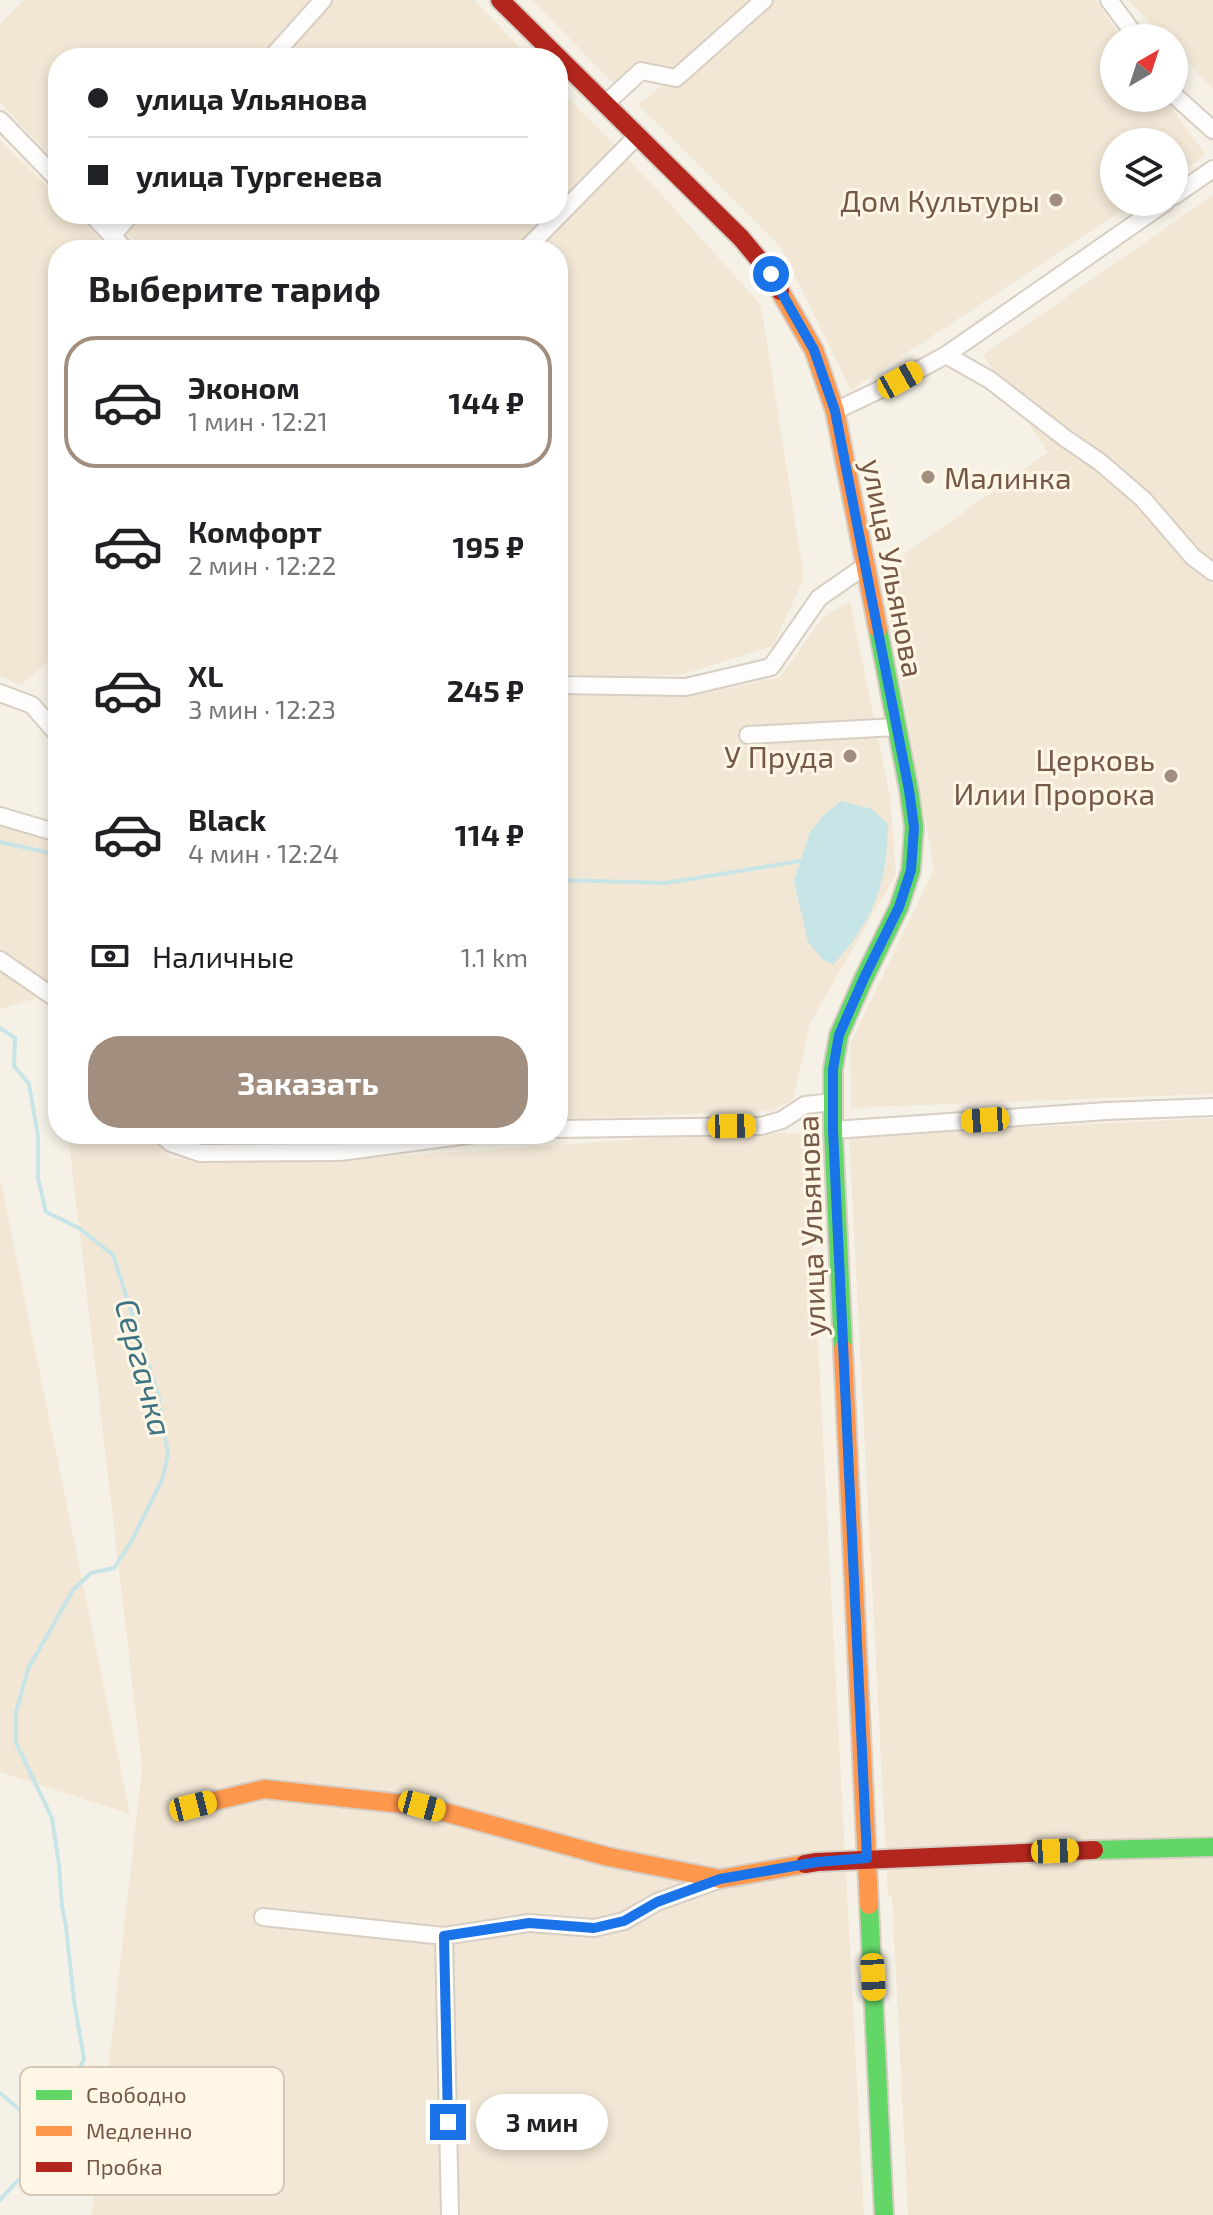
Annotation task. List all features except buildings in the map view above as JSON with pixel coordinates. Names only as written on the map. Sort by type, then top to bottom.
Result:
[{"type":"main road","name":"улица Ульянова","points":[[500,0],[548,48]]},
{"type":"main road","name":"улица Ульянова","points":[[568,67],[741,238],[771,274],[814,350],[835,411],[909,790],[914,827],[911,870],[899,907],[839,1035],[833,1069],[833,1130],[884,2215]]},
{"type":"main road","points":[[193,1806],[264,1789],[422,1806],[609,1857],[720,1879],[817,1862],[867,1858],[1213,1847]]},
{"type":"street","points":[[280,48],[323,0]]},
{"type":"street","points":[[605,104],[641,71],[676,78],[764,0]]},
{"type":"street","points":[[1109,0],[1127,24]]},
{"type":"street","points":[[1188,108],[1213,130]]},
{"type":"street","points":[[0,120],[48,170]]},
{"type":"street","points":[[568,206],[637,136]]},
{"type":"street","points":[[1188,186],[1213,169]]},
{"type":"street","points":[[835,411],[946,355],[1146,216]]},
{"type":"street","points":[[101,224],[116,240]]},
{"type":"street","points":[[112,236],[122,224]]},
{"type":"street","points":[[535,240],[551,224]]},
{"type":"street","points":[[946,355],[990,380],[1100,462],[1143,499],[1193,557],[1213,572]]},
{"type":"street","points":[[568,685],[686,687],[771,667],[819,598],[865,566]]},
{"type":"street","points":[[0,693],[32,705],[48,723]]},
{"type":"street","points":[[748,735],[897,727]]},
{"type":"street","points":[[0,816],[48,830]]},
{"type":"street","points":[[0,960],[48,993]]},
{"type":"street","points":[[568,1129],[761,1126],[782,1120],[805,1105],[833,1102]]},
{"type":"street","points":[[833,1130],[1107,1111],[1213,1107]]},
{"type":"street","points":[[174,1144],[200,1153],[215,1153],[340,1152],[400,1144]]},
{"type":"street","points":[[263,1917],[444,1936],[529,1923],[594,1928],[624,1921],[657,1902],[720,1879]]},
{"type":"street","points":[[444,1936],[450,2215]]},
{"type":"shaded area","points":[[23,0],[310,0],[268,48],[48,48],[48,154],[0,103],[0,24]]},
{"type":"shaded area","points":[[331,0],[474,0],[520,48],[288,48]]},
{"type":"shaded area","points":[[532,0],[749,0],[670,70],[642,65],[614,84]]},
{"type":"shaded area","points":[[764,0],[1096,0],[1112,24],[1100,24],[1100,112],[1174,112],[1186,128],[1100,128],[1100,216],[1113,216],[851,390],[781,247],[638,105]]},
{"type":"shaded area","points":[[1128,0],[1213,0],[1213,89],[1188,63],[1188,24],[1151,24]]},
{"type":"shaded area","points":[[568,97],[654,186],[761,305],[804,578],[773,646],[684,674],[603,679],[568,674],[568,240],[134,240],[125,231],[131,224],[568,224]]},
{"type":"shaded area","points":[[1188,131],[1206,155],[1188,167]]},
{"type":"shaded area","points":[[0,140],[48,187],[48,224],[85,224],[101,240],[48,240],[48,662],[21,685],[0,676]]},
{"type":"shaded area","points":[[1213,195],[1213,1094],[851,1108],[850,1044],[934,869],[881,571],[1048,452],[983,355],[1183,216],[1188,216],[1188,212]]},
{"type":"shaded area","points":[[850,602],[890,796],[896,874],[810,1023],[793,1100],[771,1111],[568,1119],[568,695],[690,696],[780,677],[823,617]]},
{"type":"shaded area","points":[[0,827],[48,839],[48,995],[0,1009]]},
{"type":"shaded area","points":[[1213,1118],[1213,2215],[908,2215],[892,1896],[888,1896],[849,1136]]},
{"type":"shaded area","points":[[726,1133],[807,1133],[864,2215],[92,2215],[94,2195],[284,2195],[284,2067],[109,2067],[142,1767],[69,1144],[157,1144],[171,1158],[341,1160]]},
{"type":"shaded area","points":[[0,1178],[130,1814],[0,1772]]},
{"type":"water","points":[[841,801],[872,809],[888,824],[887,846],[876,900],[859,932],[833,965],[822,959],[808,942],[794,881],[810,832]]},
{"type":"waterway","points":[[0,842],[48,853]]},
{"type":"waterway","points":[[568,880],[666,883],[800,861]]},
{"type":"waterway","name":"Сергачка","points":[[0,1028],[15,1038],[14,1066],[29,1084],[38,1136],[38,1178],[46,1212],[79,1228],[113,1255],[158,1394],[168,1454],[162,1480],[131,1542],[114,1568],[91,1573],[73,1590],[28,1669],[16,1712],[16,1743],[52,1818],[84,2059],[80,2067]]},
{"type":"waterway","points":[[0,2093],[20,2110]]},
{"type":"waterway","name":"Сергачка","points":[[0,2200],[20,2178]]},
{"type":"traffic: fast","points":[[843,1349],[833,1069],[839,1035],[899,907],[911,870],[914,827],[878,629]]},
{"type":"traffic: fast","points":[[1094,1850],[1213,1847]]},
{"type":"traffic: fast","points":[[869,1905],[884,2215]]},
{"type":"traffic: slow","points":[[780,291],[814,350],[835,411],[878,629]]},
{"type":"traffic: slow","points":[[843,1349],[869,1905]]},
{"type":"traffic: slow","points":[[193,1806],[264,1789],[422,1806],[609,1857],[720,1879],[805,1864]]},
{"type":"traffic: jam","points":[[500,0],[549,48]]},
{"type":"traffic: jam","points":[[568,67],[741,238],[771,274],[780,291]]},
{"type":"traffic: jam","points":[[805,1864],[1094,1850]]},
{"type":"place","name":"Дом Культуры","points":[[1056,200]]},
{"type":"place","name":"Малинка","points":[[928,477]]},
{"type":"place","name":"У Пруда","points":[[850,756]]},
{"type":"place","name":"Церковь Илии Пророка","points":[[1171,776]]},
{"type":"route","points":[[448,2122],[444,1936],[529,1923],[594,1928],[624,1921],[657,1902],[720,1879],[817,1862],[867,1858],[833,1130],[833,1069],[839,1035],[899,907],[911,870],[914,827],[835,411],[814,350],[771,274]]}]
